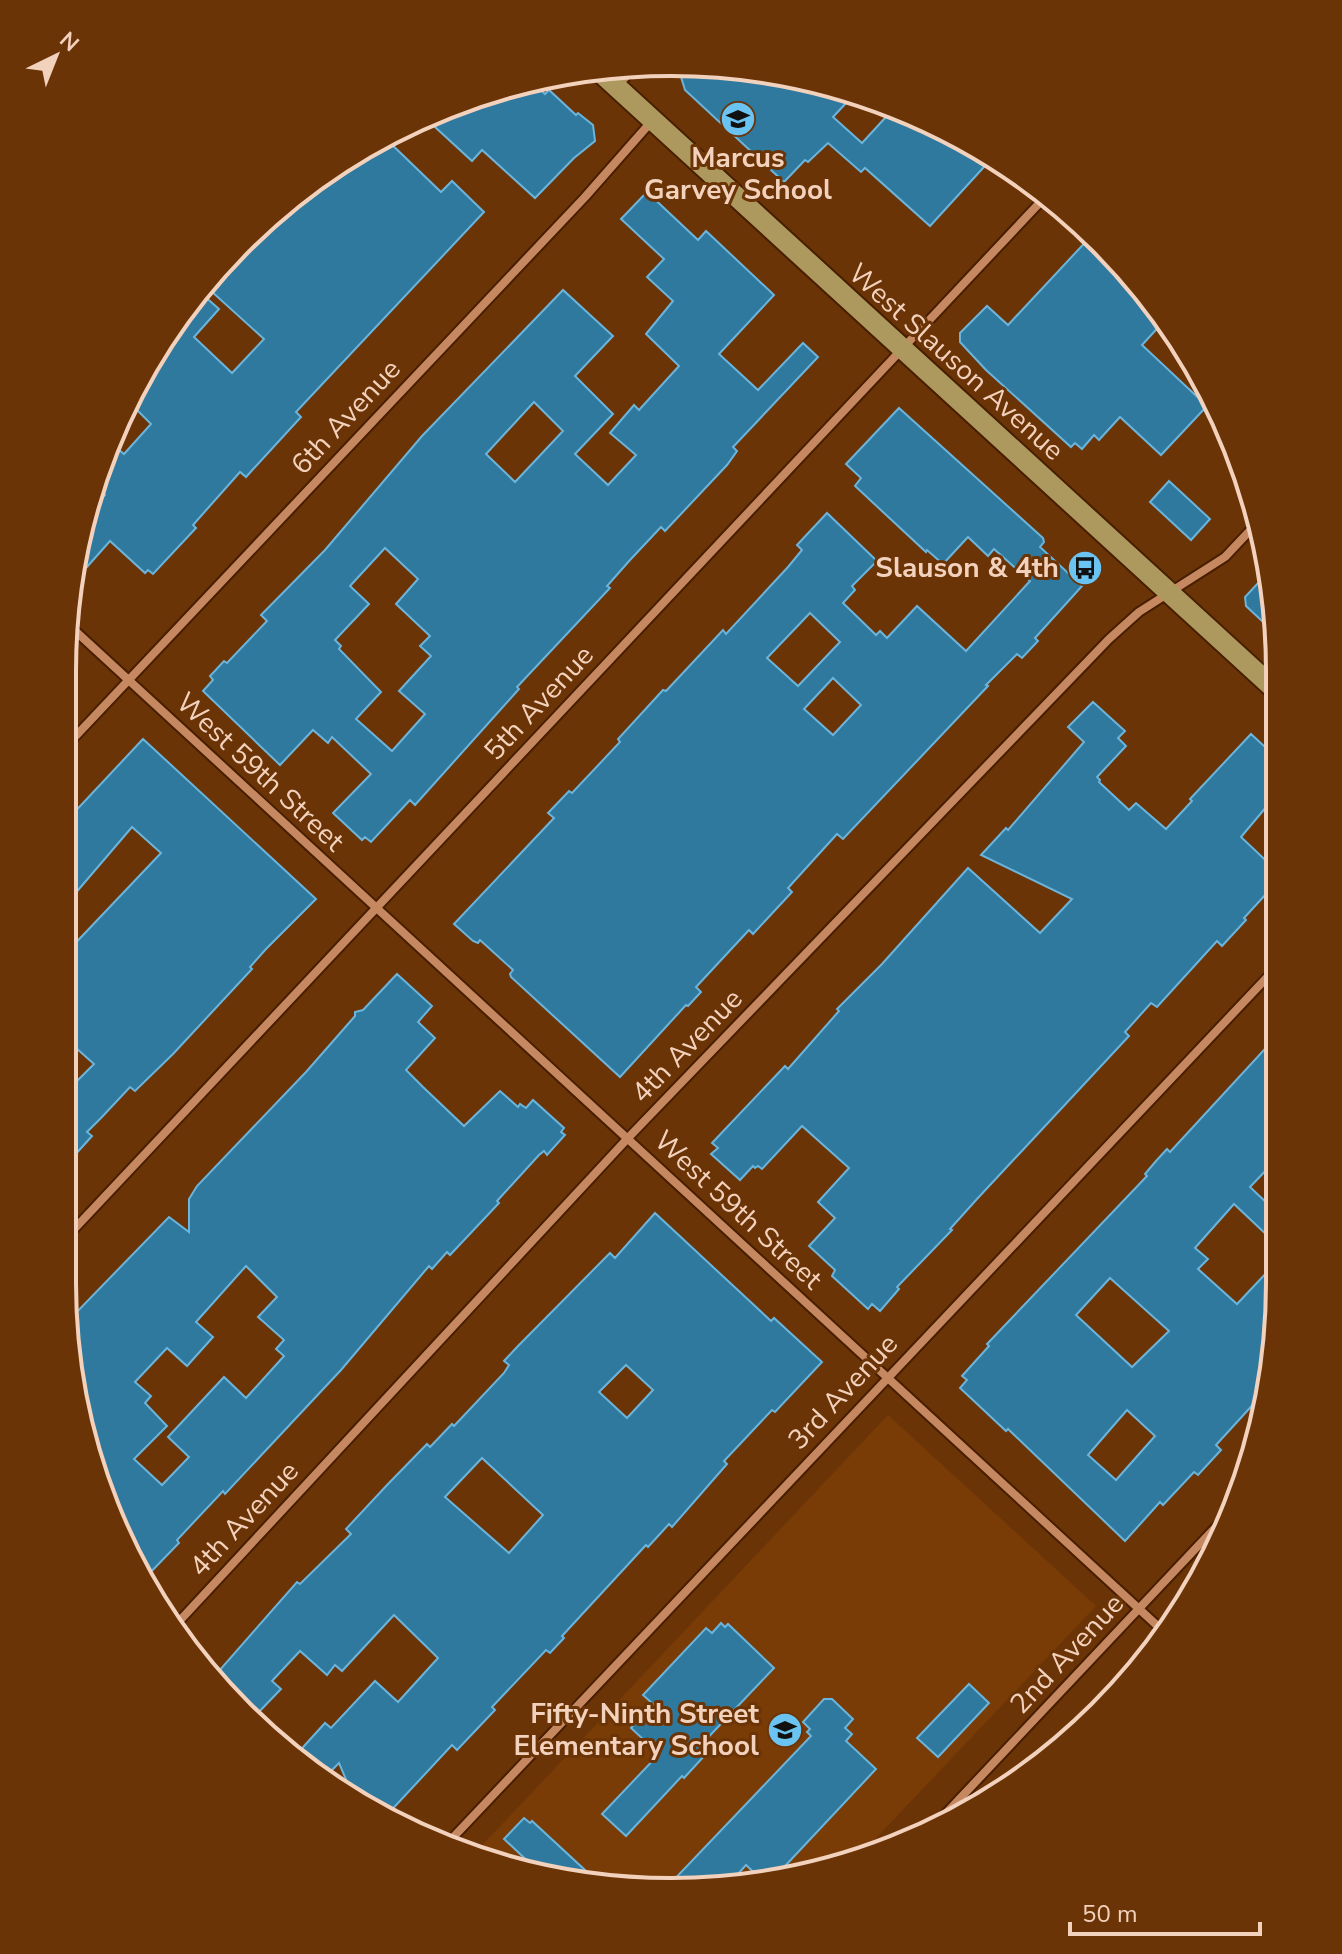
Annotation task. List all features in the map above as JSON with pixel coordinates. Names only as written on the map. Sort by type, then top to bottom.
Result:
[{"type":"main road","name":"West Slauson Avenue","points":[[608,79],[1266,681]]},
{"type":"street","points":[[616,87],[625,78]]},
{"type":"street","name":"6th Avenue","points":[[76,736],[585,197],[652,121]]},
{"type":"street","name":"5th Avenue","points":[[76,1227],[1039,204]]},
{"type":"street","name":"4th Avenue","points":[[180,1620],[628,1138],[1109,639],[1139,612],[1225,557],[1249,531]]},
{"type":"street","name":"West 59th Street","points":[[77,633],[1157,1626]]},
{"type":"street","name":"3rd Avenue","points":[[454,1837],[1266,978]]},
{"type":"street","name":"2nd Avenue","points":[[952,1807],[1212,1532]]},
{"type":"shaded area","name":"Fifty-Ninth Street Elementary School","points":[[888,1415],[1096,1606],[872,1843],[787,1867],[710,1877],[671,1878],[632,1877],[555,1867],[481,1846]]},
{"type":"building","points":[[681,77],[749,81],[825,96],[846,103],[833,117],[862,143],[886,117],[934,137],[985,166],[930,226],[865,168],[861,172],[828,143],[808,162],[805,160],[784,182],[685,90]]},
{"type":"building","points":[[541,90],[545,94],[549,90],[576,115],[578,113],[593,125],[595,141],[535,198],[482,150],[472,161],[433,125],[517,96]]},
{"type":"building","points":[[393,145],[441,192],[452,181],[484,212],[296,412],[301,417],[246,477],[240,472],[193,525],[196,528],[153,574],[148,570],[145,573],[110,541],[87,567],[96,517],[119,450],[124,454],[151,424],[136,409],[176,340],[199,309],[207,299],[219,309],[194,337],[232,373],[264,339],[213,293],[250,250],[279,224],[340,176],[374,156]]},
{"type":"building","points":[[647,192],[698,240],[706,231],[774,295],[719,354],[758,390],[803,343],[818,357],[733,447],[737,451],[727,465],[665,531],[661,527],[630,560],[607,586],[610,588],[517,687],[519,689],[415,805],[410,800],[371,842],[365,837],[362,840],[333,813],[371,774],[332,737],[328,743],[313,730],[280,765],[203,691],[213,680],[210,676],[224,661],[227,663],[267,621],[261,615],[325,550],[422,436],[563,290],[613,336],[575,376],[613,414],[575,454],[608,485],[636,455],[610,433],[634,405],[639,410],[679,366],[646,334],[673,301],[647,277],[664,259],[621,219]],"holes":[[[534,402],[563,431],[515,482],[486,454]],[[385,548],[418,579],[396,604],[430,636],[420,646],[431,656],[399,691],[425,714],[392,751],[356,719],[381,692],[339,649],[341,646],[335,640],[369,604],[350,586]]]},
{"type":"building","points":[[1084,243],[1157,328],[1142,345],[1200,400],[1205,408],[1161,455],[1120,417],[1099,440],[1094,435],[1082,449],[1075,443],[1071,447],[986,370],[960,342],[960,333],[987,306],[1008,325]]},
{"type":"building","points":[[899,408],[1043,538],[1040,547],[1082,586],[1035,638],[1038,641],[1022,658],[1017,654],[986,685],[843,839],[837,834],[788,888],[792,892],[753,934],[749,930],[696,987],[701,992],[620,1077],[511,977],[513,970],[480,940],[478,943],[473,941],[454,924],[554,818],[548,813],[569,791],[572,793],[620,742],[618,739],[663,690],[666,691],[723,630],[726,634],[788,567],[802,550],[797,545],[827,513],[877,561],[852,586],[855,590],[843,603],[876,635],[880,631],[887,638],[917,606],[966,651],[1030,581],[994,549],[988,556],[968,537],[943,564],[855,486],[861,478],[846,464]],"holes":[[[810,613],[840,642],[798,686],[767,658]],[[833,678],[861,705],[833,735],[804,709]]]},
{"type":"building","points":[[1169,481],[1210,519],[1191,540],[1150,502]]},
{"type":"building","points":[[1259,582],[1264,623],[1246,606],[1245,597]]},
{"type":"building","points":[[1093,702],[1125,731],[1118,738],[1126,746],[1097,777],[1099,782],[1129,810],[1136,803],[1166,829],[1251,734],[1266,748],[1266,807],[1241,837],[1266,861],[1266,894],[1222,946],[1217,941],[1157,1007],[1151,1003],[1125,1032],[1129,1036],[897,1287],[899,1289],[880,1311],[872,1304],[868,1309],[832,1276],[835,1270],[809,1246],[835,1218],[818,1202],[849,1168],[802,1126],[762,1169],[753,1166],[740,1180],[711,1154],[718,1148],[712,1143],[785,1066],[788,1069],[839,1011],[837,1009],[968,868],[1040,933],[1072,899],[981,855],[1006,828],[1008,830],[1084,742],[1068,727]]},
{"type":"building","points":[[143,739],[316,899],[266,949],[250,967],[252,969],[173,1054],[135,1091],[130,1087],[87,1132],[92,1136],[76,1154],[76,1082],[94,1064],[76,1048],[76,943],[161,853],[132,827],[76,893],[76,811]]},
{"type":"building","points":[[397,974],[432,1006],[418,1022],[435,1038],[406,1070],[423,1087],[464,1126],[500,1091],[518,1107],[520,1104],[526,1108],[533,1100],[564,1128],[561,1132],[565,1135],[547,1155],[544,1151],[539,1155],[450,1255],[447,1252],[432,1269],[429,1266],[341,1370],[225,1494],[223,1491],[151,1572],[121,1511],[96,1437],[81,1361],[77,1312],[169,1217],[189,1232],[189,1199],[197,1186],[306,1072],[355,1016],[355,1012],[363,1010]],"holes":[[[246,1266],[277,1297],[258,1317],[284,1340],[276,1349],[284,1356],[246,1398],[224,1377],[168,1437],[189,1457],[162,1485],[134,1459],[167,1426],[145,1403],[151,1396],[135,1382],[167,1348],[187,1366],[213,1337],[196,1322]]]},
{"type":"building","points":[[1266,1048],[1266,1170],[1250,1187],[1266,1202],[1266,1234],[1234,1204],[1195,1248],[1208,1259],[1198,1269],[1237,1304],[1266,1273],[1265,1322],[1254,1403],[1216,1445],[1221,1450],[1198,1475],[1194,1472],[1163,1505],[1160,1502],[1125,1541],[1008,1429],[1006,1431],[960,1388],[967,1380],[962,1376],[989,1346],[987,1344],[1147,1176],[1145,1174],[1167,1149],[1170,1152]],"holes":[[[1110,1278],[1169,1331],[1132,1367],[1076,1315]],[[1127,1410],[1155,1436],[1116,1480],[1088,1455]]]},
{"type":"building","points":[[655,1213],[771,1321],[774,1318],[822,1362],[724,1461],[727,1464],[672,1527],[669,1524],[648,1547],[646,1545],[550,1653],[546,1650],[492,1707],[495,1710],[457,1750],[452,1745],[393,1809],[347,1782],[339,1763],[331,1771],[302,1749],[325,1723],[331,1728],[375,1681],[398,1702],[438,1658],[394,1615],[342,1671],[335,1665],[327,1675],[300,1651],[272,1681],[281,1689],[259,1712],[220,1670],[297,1582],[300,1584],[351,1534],[346,1529],[388,1484],[427,1444],[430,1447],[452,1424],[454,1426],[504,1373],[509,1365],[504,1361],[610,1253],[615,1258]],"holes":[[[626,1365],[653,1390],[627,1418],[599,1392]],[[482,1458],[543,1515],[509,1553],[445,1497]]]},
{"type":"building","points":[[721,1623],[725,1627],[728,1624],[774,1668],[699,1747],[706,1754],[626,1836],[602,1814],[659,1754],[631,1728],[653,1704],[643,1695],[706,1628],[712,1633]]},
{"type":"building","points":[[969,1684],[989,1703],[938,1757],[917,1738]]},
{"type":"building","points":[[824,1699],[832,1699],[853,1719],[845,1728],[852,1734],[846,1741],[876,1769],[784,1868],[754,1872],[746,1865],[738,1874],[676,1878],[811,1736],[807,1732],[810,1729],[803,1722]]},
{"type":"building","points":[[524,1818],[530,1823],[532,1821],[587,1872],[527,1860],[504,1839]]},
{"type":"place","name":"Marcus Garvey School","points":[[738,119]]},
{"type":"place","name":"Slauson & 4th","points":[[1085,568]]},
{"type":"place","name":"Fifty-Ninth Street Elementary School","points":[[785,1730]]}]
